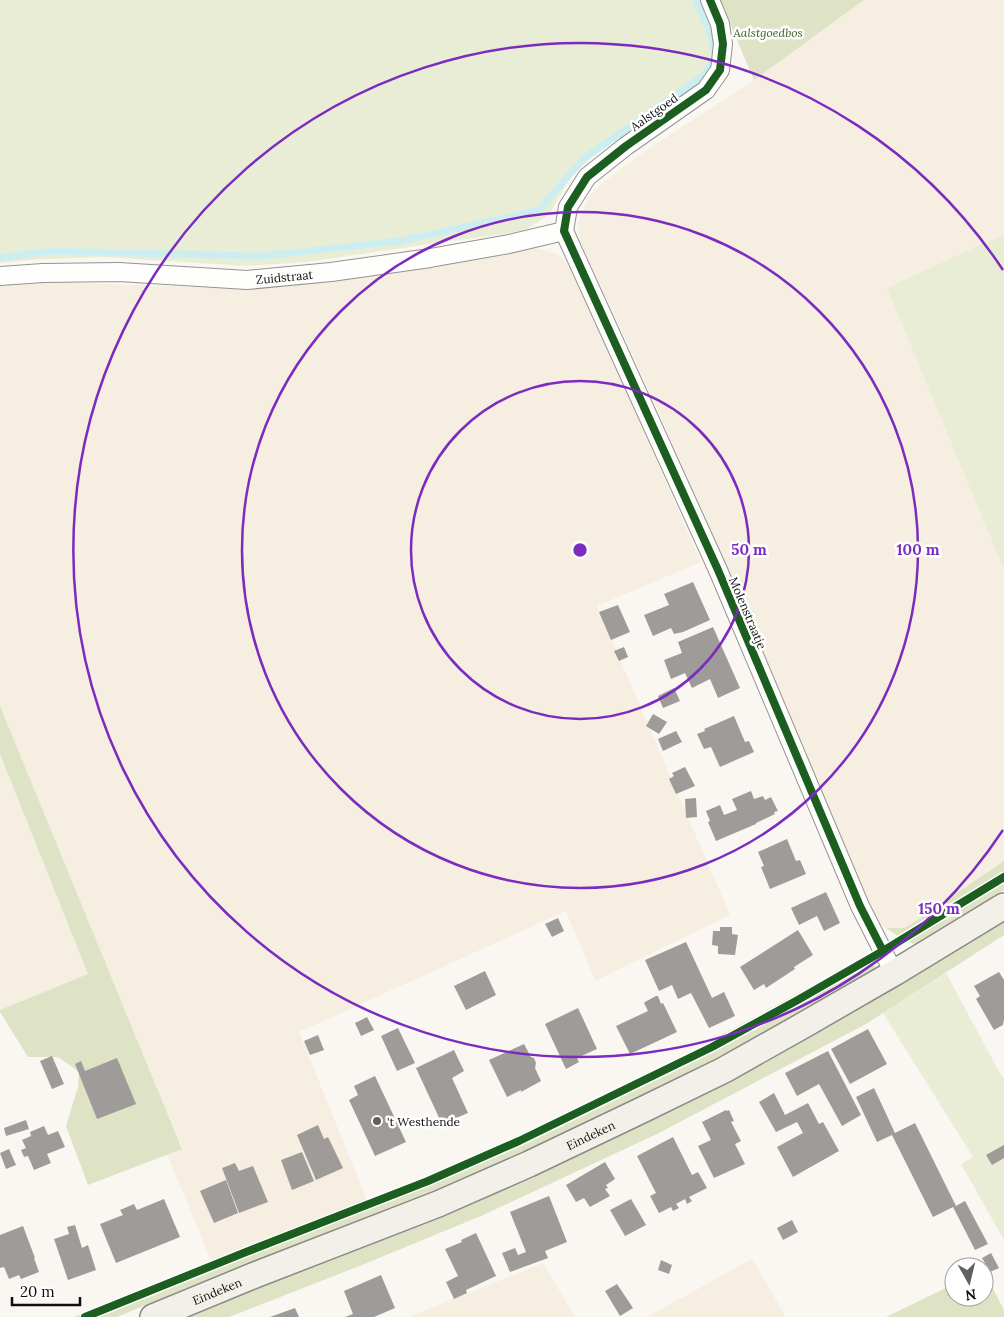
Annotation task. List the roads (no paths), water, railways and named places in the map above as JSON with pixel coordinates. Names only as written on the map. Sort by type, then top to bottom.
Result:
[{"type":"street","name":"Aalstgoed","points":[[564,231],[568,207],[586,177],[626,146],[706,90],[720,70],[723,44],[720,24],[710,0]]},
{"type":"street","name":"Zuidstraat","points":[[0,276],[44,273],[119,272],[247,280],[332,272],[430,258],[508,244],[564,231]]},
{"type":"street","name":"Molenstraatje","points":[[564,231],[718,570],[860,906],[894,973]]},
{"type":"street","name":"Eindeken","points":[[152,1317],[438,1204],[529,1164],[724,1070],[894,973],[1004,906]]},
{"type":"waterway","points":[[0,258],[49,251],[261,256],[401,241],[539,210],[583,159],[703,76],[715,57],[711,36],[696,0]]},
{"type":"place","name":"'t Westhende","points":[[377,1121]]},
{"type":"park label","name":"Aalstgoedbos","points":[[768,32]]}]
